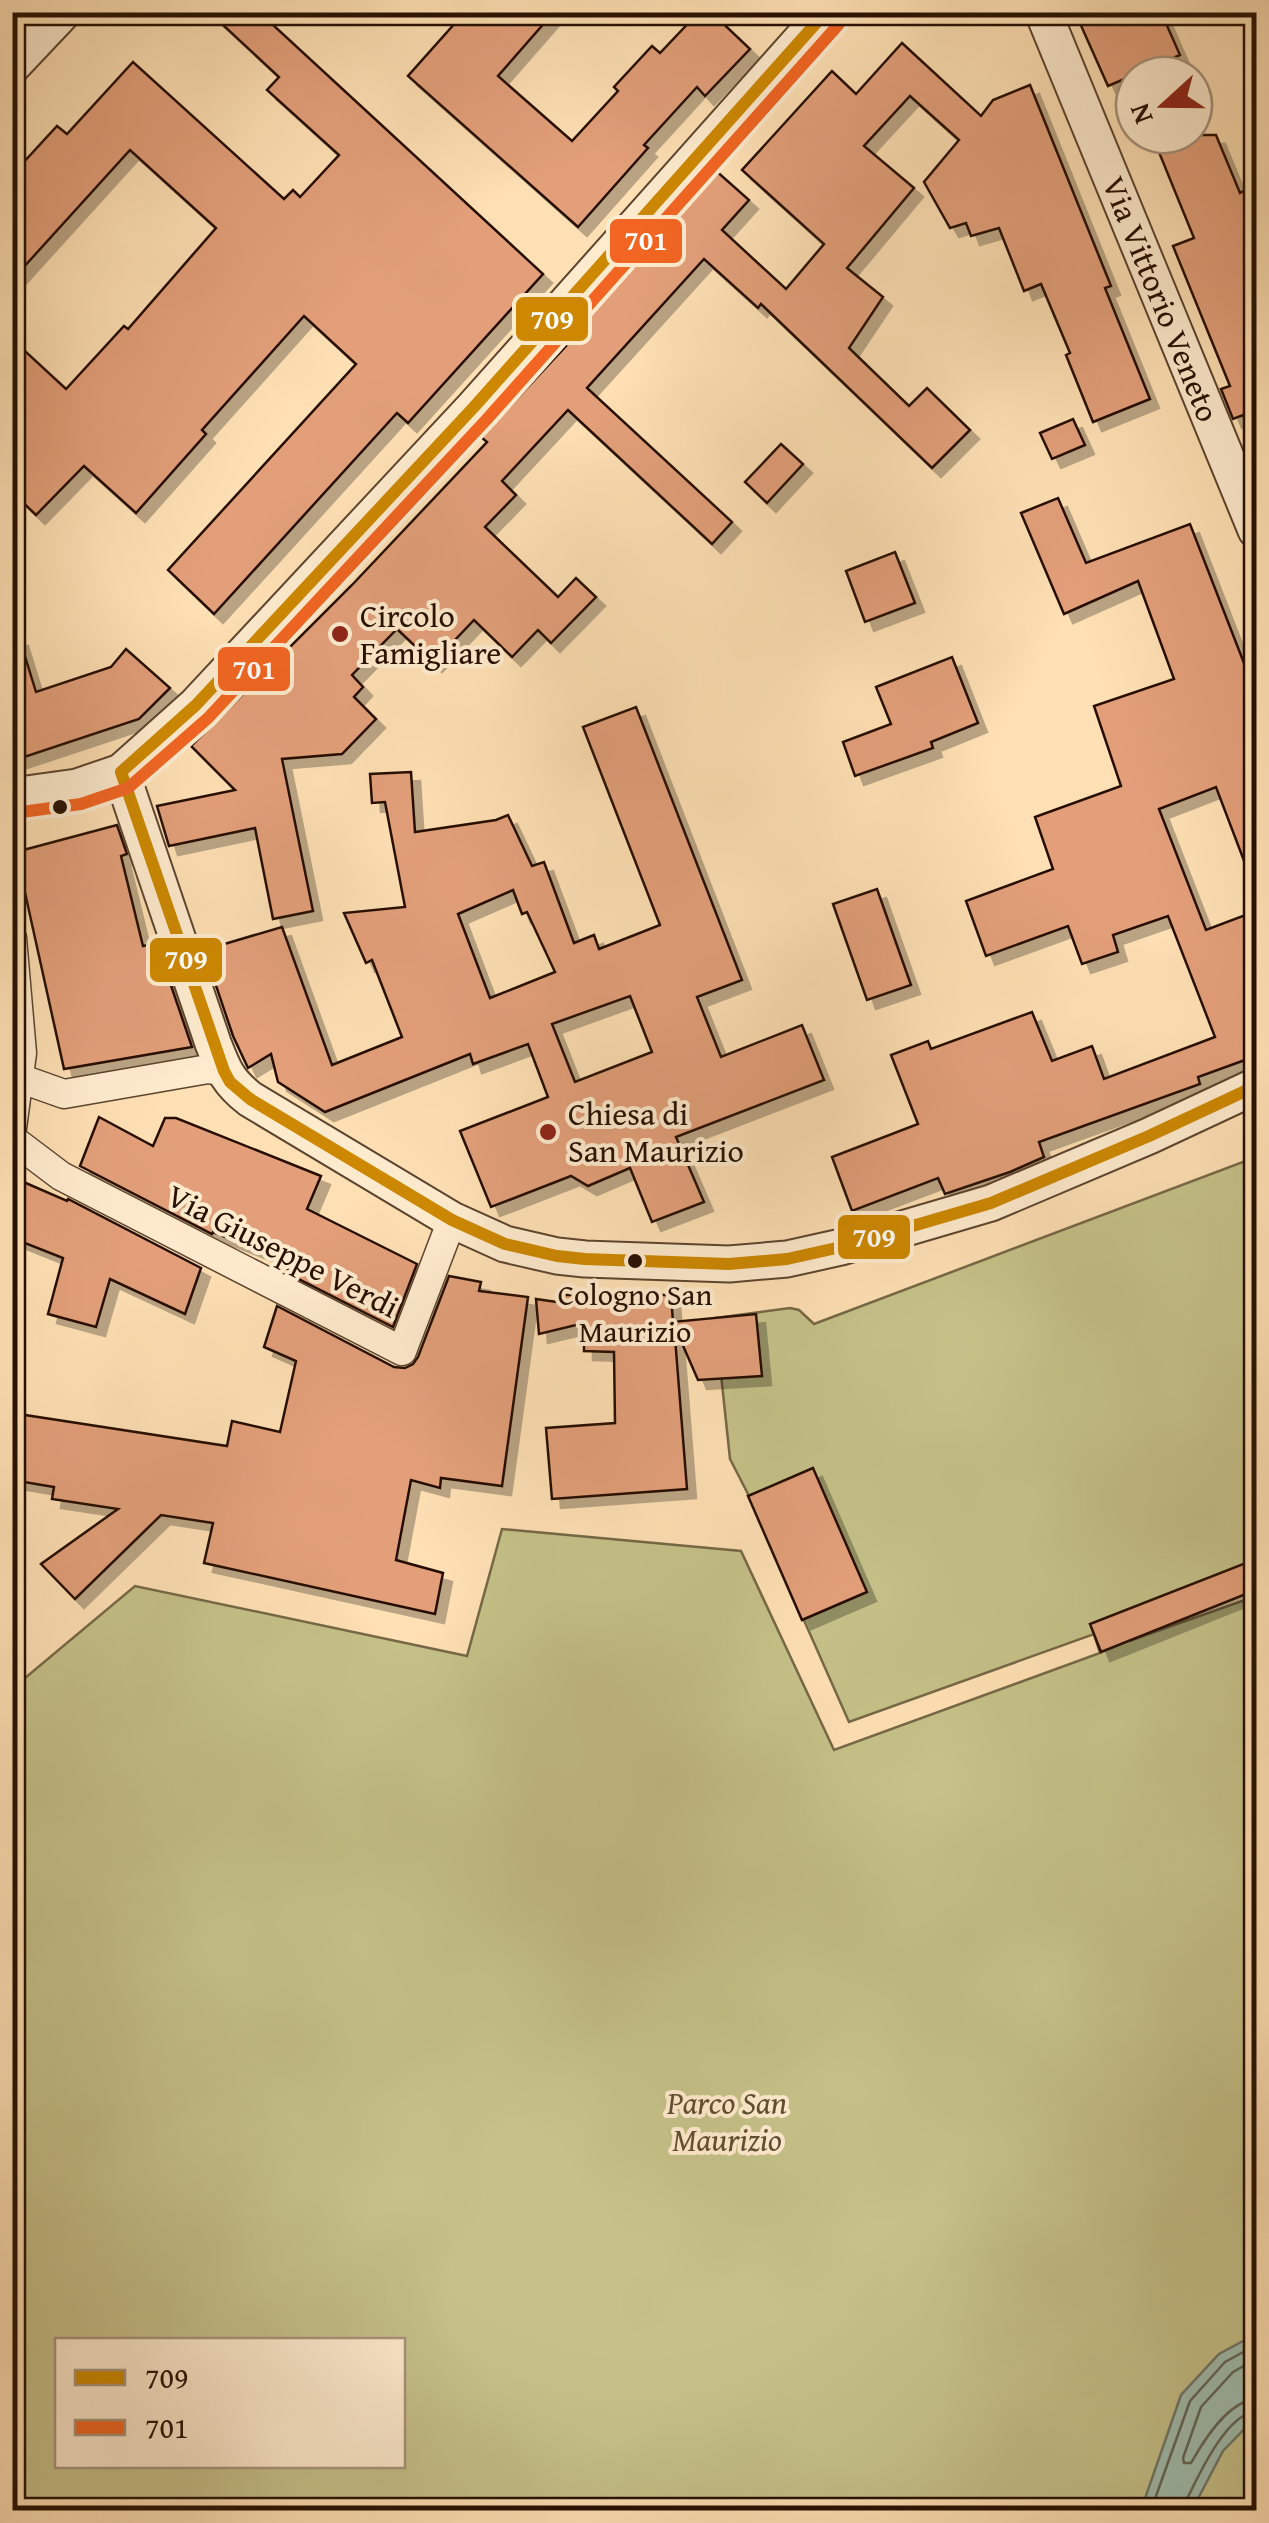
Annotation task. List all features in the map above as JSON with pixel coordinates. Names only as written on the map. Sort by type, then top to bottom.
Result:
[{"type":"street","points":[[12,66],[63,12]]},
{"type":"street","points":[[12,796],[77,786],[121,772],[196,704],[474,407],[826,12]]},
{"type":"street","name":"Via Vittorio Veneto","points":[[1043,12],[1256,530]]},
{"type":"street","points":[[121,772],[218,1057],[230,1082],[250,1099],[452,1220],[505,1244],[585,1260],[700,1264],[768,1262],[805,1256],[990,1203],[1256,1086]]},
{"type":"street","points":[[12,938],[22,1053],[12,1128]]},
{"type":"street","points":[[19,1078],[64,1094],[208,1069],[218,1057]]},
{"type":"street","name":"Via Giuseppe Verdi","points":[[12,1139],[61,1176],[402,1351],[452,1220]]},
{"type":"green space","name":"Parco San Maurizio","points":[[1256,1157],[1256,1590],[1129,1641],[1256,1596],[1256,2510],[13,2510],[13,1688],[135,1586],[467,1656],[502,1529],[741,1551],[834,1750],[1100,1653],[1094,1634],[849,1722],[730,1459],[715,1318],[799,1310],[814,1324]]},
{"type":"water","points":[[1256,2334],[1256,2417],[1223,2451],[1192,2510],[1141,2510],[1181,2395],[1219,2354]]},
{"type":"building","points":[[209,12],[259,12],[543,274],[408,423],[397,413],[214,614],[168,570],[356,364],[304,316],[202,430],[206,434],[136,513],[84,466],[36,515],[12,492],[12,339],[66,389],[124,326],[128,329],[216,228],[130,150],[12,280],[12,175],[57,126],[67,134],[133,62],[284,199],[293,190],[300,197],[339,155],[267,90],[279,77]]},
{"type":"building","points":[[465,12],[554,12],[498,76],[572,141],[652,46],[660,53],[699,12],[711,12],[750,49],[705,96],[697,87],[578,227],[408,76]]},
{"type":"building","points":[[1075,12],[1161,12],[1180,55],[1114,55],[1114,83],[1108,86]]},
{"type":"building","points":[[902,43],[981,116],[993,100],[1030,85],[1111,286],[1105,288],[1150,399],[1093,422],[1041,284],[1024,291],[999,228],[971,236],[966,223],[950,228],[924,182],[959,140],[910,96],[864,146],[914,188],[847,268],[883,297],[849,348],[909,406],[927,388],[970,430],[932,468],[761,304],[758,308],[704,259],[587,388],[732,522],[712,544],[568,410],[502,481],[516,495],[485,527],[558,597],[576,578],[596,597],[551,643],[538,630],[512,657],[474,620],[433,663],[397,629],[352,675],[363,687],[354,697],[376,719],[342,754],[282,759],[313,911],[273,919],[255,828],[169,846],[157,806],[235,790],[191,746],[352,585],[487,442],[481,437],[566,346],[561,341],[714,169],[749,200],[722,230],[786,289],[824,244],[742,170],[832,71],[856,94]]},
{"type":"building","points":[[1216,135],[1240,193],[1256,184],[1256,447],[1243,415],[1233,419],[1221,389],[1230,386],[1173,246],[1194,238],[1160,155],[1214,155]]},
{"type":"building","points":[[1073,419],[1085,445],[1052,459],[1040,433]]},
{"type":"building","points":[[781,444],[803,464],[767,503],[745,482]]},
{"type":"building","points":[[1058,498],[1086,563],[1190,524],[1256,694],[1256,887],[1216,787],[1159,809],[1206,930],[1256,911],[1256,1056],[1198,1077],[1200,1084],[1039,1142],[1044,1157],[1010,1172],[945,1194],[938,1178],[852,1211],[832,1157],[918,1124],[891,1055],[928,1041],[931,1049],[1032,1012],[1052,1061],[1092,1046],[1104,1079],[1215,1037],[1168,916],[1113,935],[1118,952],[1082,964],[1068,926],[986,956],[966,901],[1053,869],[1035,817],[1121,786],[1094,706],[1174,679],[1138,581],[1064,614],[1021,513]]},
{"type":"building","points":[[895,552],[915,603],[865,622],[846,571]]},
{"type":"building","points":[[19,637],[36,692],[111,667],[126,649],[170,688],[139,719],[12,761],[12,638]]},
{"type":"building","points":[[952,657],[978,723],[931,742],[933,748],[855,776],[843,742],[891,724],[876,687]]},
{"type":"building","points":[[636,707],[742,980],[697,997],[721,1057],[802,1025],[824,1080],[676,1137],[704,1202],[652,1222],[630,1168],[588,1186],[571,1176],[491,1207],[460,1131],[548,1097],[528,1044],[473,1064],[470,1054],[325,1112],[278,1082],[271,1054],[248,1068],[204,950],[282,927],[332,1065],[402,1037],[372,960],[366,963],[344,913],[405,907],[385,802],[372,803],[370,774],[411,772],[415,832],[508,815],[532,866],[544,862],[574,943],[594,935],[599,949],[660,925],[583,727]],"holes":[[[513,890],[555,972],[490,998],[458,914]],[[630,996],[652,1052],[575,1082],[552,1024]]]},
{"type":"building","points":[[117,825],[127,854],[121,856],[143,946],[153,944],[159,964],[163,962],[192,1047],[64,1069],[16,852]]},
{"type":"building","points":[[877,889],[911,985],[867,1000],[833,904]]},
{"type":"building","points":[[99,1117],[153,1146],[165,1118],[176,1118],[321,1176],[307,1209],[417,1264],[393,1327],[287,1273],[290,1263],[212,1234],[80,1166]]},
{"type":"building","points":[[12,1177],[68,1199],[201,1268],[185,1314],[110,1279],[96,1327],[48,1314],[63,1258],[12,1238]]},
{"type":"building","points":[[449,1276],[481,1282],[479,1291],[528,1297],[502,1486],[441,1478],[440,1488],[411,1480],[396,1560],[443,1573],[435,1614],[204,1563],[213,1523],[161,1515],[75,1599],[41,1564],[118,1509],[52,1499],[54,1487],[12,1480],[12,1413],[227,1446],[232,1421],[280,1432],[296,1361],[264,1347],[277,1306],[394,1367],[405,1368],[418,1357]]},
{"type":"building","points":[[564,1295],[671,1295],[673,1322],[756,1314],[762,1376],[698,1380],[674,1325],[687,1489],[552,1499],[546,1428],[615,1423],[614,1352],[584,1351],[584,1323],[539,1334],[536,1299],[564,1303]]},
{"type":"building","points":[[813,1468],[867,1592],[802,1620],[748,1496]]},
{"type":"building","points":[[1256,1559],[1256,1590],[1101,1652],[1090,1624]]},
{"type":"transit line","name":"709","points":[[826,12],[474,407],[196,705],[121,772],[224,1071],[230,1082],[250,1099],[452,1220],[505,1244],[585,1259],[729,1264],[787,1259],[841,1247],[991,1203],[1256,1086]]},
{"type":"transit line","name":"701","points":[[14,813],[81,804],[128,788],[208,718],[487,419],[839,24]]},
{"type":"place","name":"Circolo Famigliare","points":[[340,634]]},
{"type":"place","name":"Chiesa di San Maurizio","points":[[548,1132]]},
{"type":"place","name":"Cologno San Maurizio","points":[[635,1261]]}]
